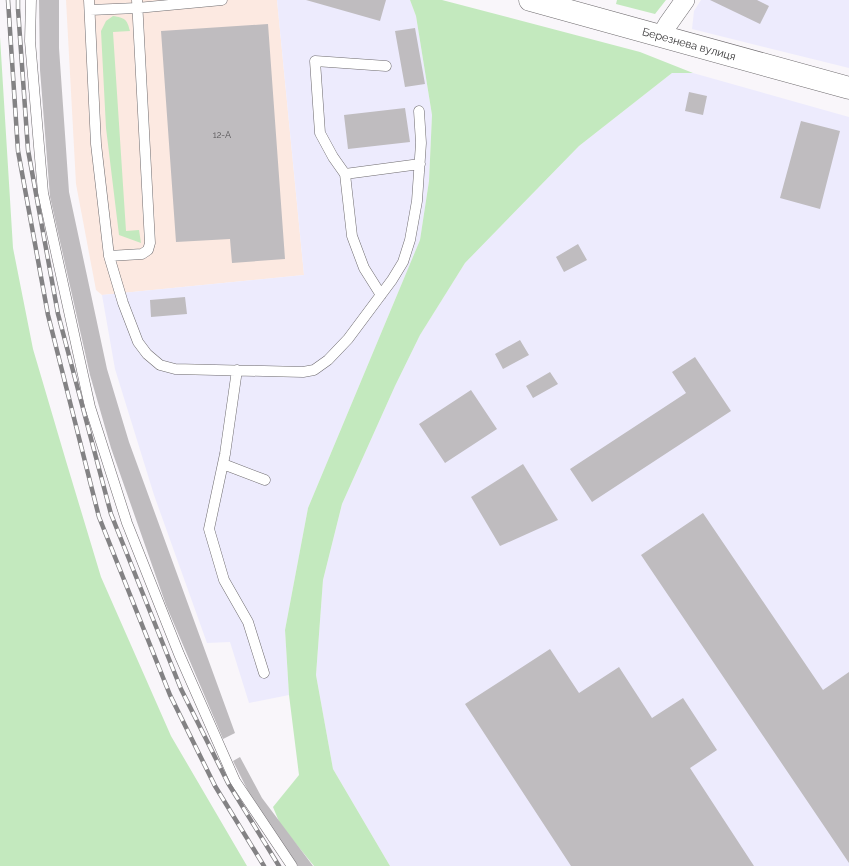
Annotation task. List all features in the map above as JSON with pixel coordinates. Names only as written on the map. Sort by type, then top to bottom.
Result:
[{"type":"street","name":"Березнева вулиця","points":[[530,0],[849,88]]},
{"type":"street","points":[[661,36],[685,0]]},
{"type":"lane","points":[[31,0],[30,41],[43,193],[90,407],[127,523],[178,654],[235,781],[292,866]]},
{"type":"lane","points":[[222,0],[90,5],[96,144],[109,256],[123,303],[138,342],[147,354],[160,365],[175,369],[303,372],[314,370],[328,360],[348,339],[392,280],[403,262],[410,240],[417,201],[421,143],[419,112]]},
{"type":"lane","points":[[109,256],[142,254],[148,250],[150,243],[137,4]]},
{"type":"lane","points":[[381,295],[364,268],[352,236],[345,174],[333,157],[320,133],[315,62],[386,66]]},
{"type":"lane","points":[[345,174],[420,164]]},
{"type":"lane","points":[[237,370],[223,464],[209,529],[224,580],[248,622],[264,673]]},
{"type":"lane","points":[[223,464],[265,480]]},
{"type":"shaded area","points":[[66,0],[277,0],[304,275],[102,295],[96,290],[76,184]]},
{"type":"shaded area","points":[[277,0],[410,0],[416,16],[432,115],[429,181],[420,240],[308,508],[285,630],[289,695],[249,703],[230,642],[207,643],[154,495],[115,369],[102,295],[304,275]]},
{"type":"shaded area","points":[[701,0],[849,0],[849,68],[692,29],[694,11]]},
{"type":"shaded area","points":[[672,73],[693,73],[849,117],[849,866],[390,866],[333,769],[316,675],[323,580],[342,504],[395,386],[420,335],[465,263],[579,146]]},
{"type":"green space","points":[[410,0],[442,0],[640,52],[693,73],[672,73],[579,146],[465,263],[420,335],[395,386],[342,504],[323,580],[316,675],[333,769],[390,866],[314,866],[280,824],[273,807],[299,775],[289,695],[285,630],[308,508],[420,240],[429,181],[432,115],[416,16]]},
{"type":"green space","points":[[617,0],[666,0],[655,14],[616,4]]},
{"type":"green space","points":[[113,16],[125,20],[130,31],[113,32],[126,231],[139,230],[141,243],[119,235],[106,128],[101,31],[106,21]]},
{"type":"green space","points":[[0,37],[13,248],[33,349],[66,461],[101,577],[171,736],[247,866],[0,866]]},
{"type":"building","points":[[39,0],[59,0],[59,48],[69,192],[107,369],[129,442],[235,733],[223,739],[166,605],[111,448],[90,375],[50,197],[40,70]]},
{"type":"building","points":[[306,0],[386,0],[380,21]]},
{"type":"building","points":[[710,0],[757,0],[769,6],[760,24]]},
{"type":"building","points":[[268,24],[285,259],[232,263],[230,239],[176,242],[161,31]]},
{"type":"building","points":[[415,28],[425,84],[405,87],[395,31]]},
{"type":"building","points":[[689,92],[707,96],[703,115],[685,111]]},
{"type":"building","points":[[405,108],[410,142],[348,149],[344,115]]},
{"type":"building","points":[[801,121],[840,131],[820,209],[780,198]]},
{"type":"building","points":[[578,244],[587,260],[564,272],[556,257]]},
{"type":"building","points":[[185,297],[187,314],[151,317],[150,300]]},
{"type":"building","points":[[520,340],[529,355],[503,369],[495,354]]},
{"type":"building","points":[[695,357],[731,411],[592,502],[570,469],[686,393],[672,372]]},
{"type":"building","points":[[550,372],[558,384],[533,398],[526,386]]},
{"type":"building","points":[[471,390],[497,429],[445,463],[419,424]]},
{"type":"building","points":[[523,464],[558,520],[500,546],[471,497]]},
{"type":"building","points":[[703,513],[823,690],[849,672],[849,863],[641,555]]},
{"type":"building","points":[[550,649],[579,693],[619,667],[652,718],[683,698],[717,750],[690,768],[754,866],[571,866],[465,704]]},
{"type":"building","points":[[240,757],[262,798],[313,866],[298,866],[252,799],[233,761]]},
{"type":"railway","points":[[8,0],[18,151],[48,315],[99,517],[170,695],[215,786],[264,866]]},
{"type":"railway","points":[[18,0],[28,150],[58,314],[111,514],[181,689],[228,783],[279,866]]}]
